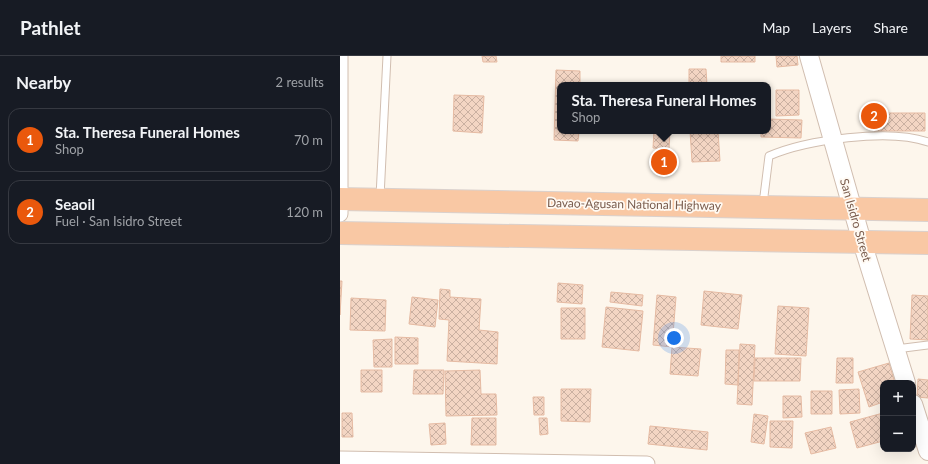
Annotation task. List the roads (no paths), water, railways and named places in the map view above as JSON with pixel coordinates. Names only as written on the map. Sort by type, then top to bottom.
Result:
[{"type":"highway","name":"Davao-Agusan National Highway","points":[[340,204],[379,199],[928,210]]},
{"type":"highway","points":[[657,205],[657,239]]},
{"type":"highway","points":[[340,233],[928,243]]},
{"type":"street","points":[[340,56],[340,204]]},
{"type":"street","name":"San Isidro Street","points":[[809,56],[862,242],[905,380]]},
{"type":"street","points":[[916,413],[928,451]]},
{"type":"street","points":[[340,459],[647,464]]},
{"type":"lane","points":[[379,199],[387,56]]},
{"type":"lane","points":[[762,206],[769,156],[780,151],[833,139],[885,136],[928,142]]},
{"type":"lane","points":[[896,349],[928,345]]},
{"type":"place","name":"Seaoil","points":[[874,116]]},
{"type":"place","name":"Sta. Theresa Funeral Homes","points":[[664,162]]}]
